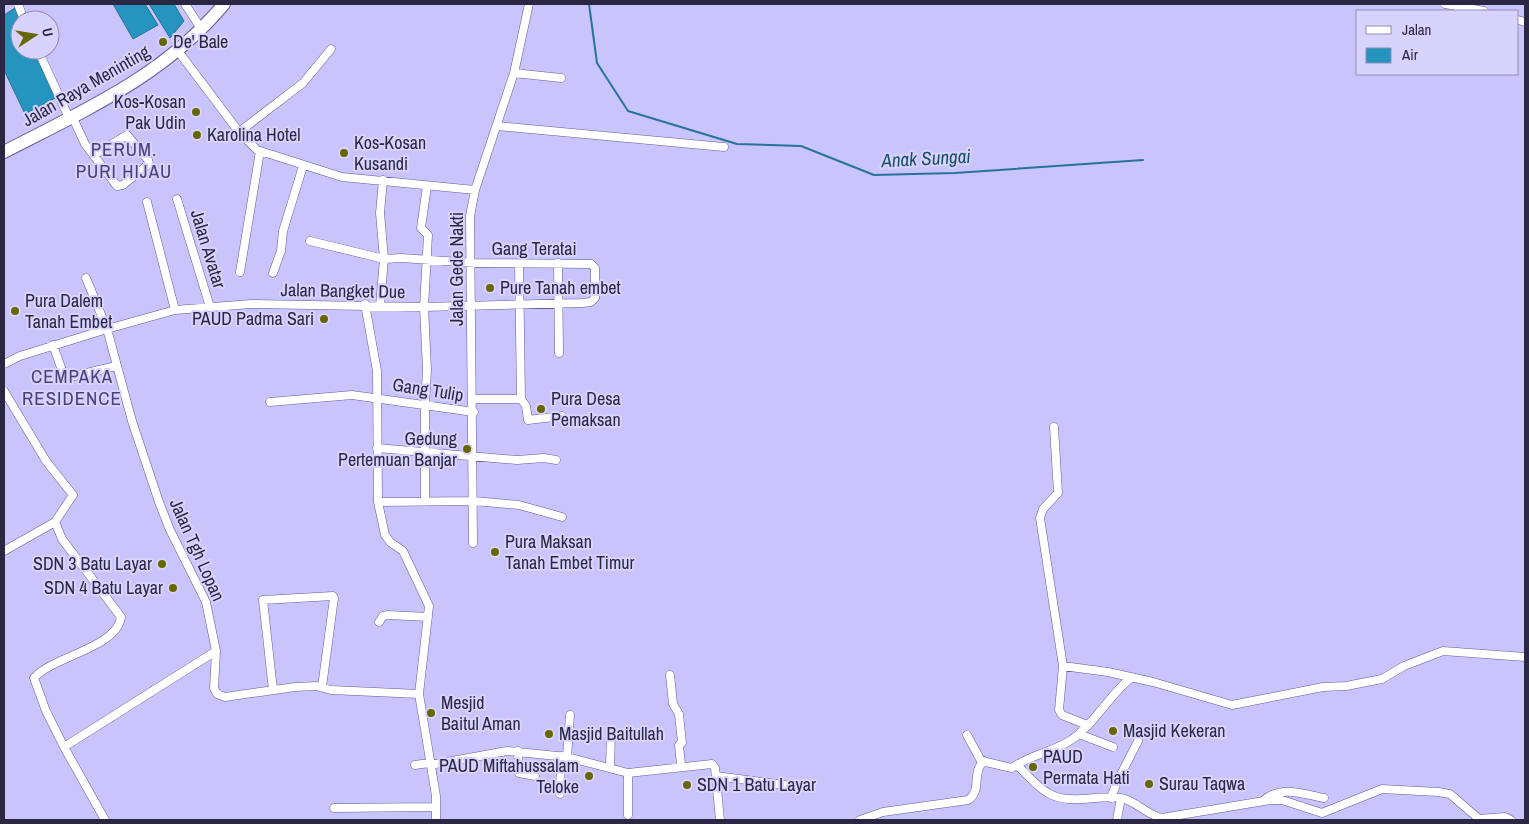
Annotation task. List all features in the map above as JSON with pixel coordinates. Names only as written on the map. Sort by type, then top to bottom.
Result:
[{"type":"highway","name":"Jalan Raya Meninting","points":[[4,152],[135,82],[178,51],[202,30],[224,4]]},
{"type":"street","points":[[185,4],[202,30]]},
{"type":"street","name":"Jalan Gede Nakti","points":[[474,543],[474,399],[470,216],[475,190],[514,73],[529,4]]},
{"type":"street","points":[[1445,4],[1478,10]]},
{"type":"street","points":[[239,132],[303,83],[330,49]]},
{"type":"street","points":[[178,51],[239,132],[260,151],[303,166],[350,179],[384,180],[475,190]]},
{"type":"street","points":[[43,60],[85,144],[116,184],[123,185],[149,164],[130,137],[123,135],[94,155]]},
{"type":"street","points":[[514,73],[561,78]]},
{"type":"street","points":[[497,126],[724,147]]},
{"type":"street","points":[[240,272],[260,151]]},
{"type":"street","points":[[273,273],[281,251],[284,231],[303,166]]},
{"type":"street","points":[[380,306],[384,259],[380,213],[384,180]]},
{"type":"street","points":[[425,501],[427,370],[424,307],[428,235],[421,228],[426,186]]},
{"type":"street","name":"Jalan Avatar","points":[[177,199],[210,307]]},
{"type":"street","points":[[147,202],[175,310]]},
{"type":"street","name":"Gang Teratai","points":[[310,241],[384,259],[470,263],[592,264],[595,269],[595,298],[591,302],[582,303]]},
{"type":"street","points":[[558,263],[559,353]]},
{"type":"street","points":[[519,264],[521,399],[526,406],[528,420],[562,416]]},
{"type":"street","name":"Jalan Tgh Lopan","points":[[86,278],[107,329],[116,366],[159,502],[170,530],[206,602],[216,651],[214,688],[217,694],[225,697],[295,687],[322,687],[331,690],[419,694]]},
{"type":"street","name":"Jalan Bangket Due","points":[[107,329],[175,310],[251,304],[365,304],[424,307],[582,303]]},
{"type":"street","points":[[365,304],[374,351],[378,398],[378,502],[385,535],[390,542],[403,551],[427,599],[428,616],[419,694],[436,807],[436,820]]},
{"type":"street","points":[[4,364],[20,356],[107,329]]},
{"type":"street","points":[[53,345],[64,376],[70,377],[116,366]]},
{"type":"street","points":[[4,391],[46,461],[73,495],[55,522],[4,551]]},
{"type":"street","name":"Gang Tulip","points":[[270,402],[352,395],[474,412]]},
{"type":"street","points":[[474,399],[521,399]]},
{"type":"street","points":[[1054,427],[1058,493],[1044,509],[1040,518],[1063,666],[1060,712],[1087,725]]},
{"type":"street","points":[[377,448],[425,450],[517,460],[544,458],[556,460]]},
{"type":"street","points":[[378,502],[474,501],[519,505],[562,517]]},
{"type":"street","points":[[55,522],[62,539],[121,617],[116,627],[103,640],[75,653],[34,678],[46,710],[64,747],[105,820]]},
{"type":"street","points":[[273,690],[263,600],[333,596],[322,687]]},
{"type":"street","points":[[379,622],[383,616],[388,615],[428,616]]},
{"type":"street","points":[[64,747],[216,651]]},
{"type":"street","points":[[1063,666],[1108,672],[1153,682],[1232,705],[1241,705],[1323,687],[1346,686],[1382,679],[1404,666],[1443,651],[1525,657]]},
{"type":"street","points":[[670,675],[673,704],[679,714],[682,743],[679,745],[681,766]]},
{"type":"street","points":[[1015,766],[1040,753],[1056,748],[1079,734],[1110,697],[1131,678]]},
{"type":"street","points":[[560,794],[570,715]]},
{"type":"street","points":[[610,767],[611,732]]},
{"type":"street","points":[[1079,734],[1113,747]]},
{"type":"street","points":[[967,735],[980,759],[986,762],[1015,766],[1056,797],[1121,798],[1137,803],[1152,816],[1167,818],[1282,800],[1322,813],[1382,790],[1450,794],[1478,819],[1505,817],[1512,820]]},
{"type":"street","points":[[1111,798],[1138,741]]},
{"type":"street","points":[[415,765],[501,751],[564,756],[628,773],[712,764],[715,768],[720,820]]},
{"type":"street","points":[[518,751],[519,773],[536,776]]},
{"type":"street","points":[[860,820],[891,811],[968,800],[975,792],[979,765],[986,762]]},
{"type":"street","points":[[628,773],[628,815]]},
{"type":"street","points":[[716,776],[784,785]]},
{"type":"street","points":[[1262,802],[1272,793],[1282,792],[1324,798]]},
{"type":"street","points":[[1117,820],[1121,798]]},
{"type":"street","points":[[334,808],[436,807]]},
{"type":"water","points":[[113,4],[145,4],[158,25],[133,39]]},
{"type":"water","points":[[149,4],[174,4],[184,21],[170,38]]},
{"type":"water","points":[[10,11],[10,60],[43,60],[59,96],[25,114],[4,70],[4,15]]},
{"type":"waterway","name":"Anak Sungai","points":[[589,4],[597,63],[628,111],[737,144],[801,146],[874,175],[955,173],[1143,160]]},
{"type":"place","name":"De' Bale","points":[[163,42]]},
{"type":"place","name":"Kos-Kosan Pak Udin","points":[[196,112]]},
{"type":"place","name":"Karolina Hotel","points":[[197,135]]},
{"type":"place","name":"Kos-Kosan Kusandi","points":[[344,153]]},
{"type":"place","name":"Pure Tanah embet","points":[[490,288]]},
{"type":"place","name":"Pura Dalem Tanah Embet","points":[[15,311]]},
{"type":"place","name":"PAUD Padma Sari","points":[[324,319]]},
{"type":"place","name":"Pura Desa Pemaksan","points":[[541,409]]},
{"type":"place","name":"Gedung Pertemuan Banjar","points":[[467,449]]},
{"type":"place","name":"Pura Maksan Tanah Embet Timur","points":[[495,552]]},
{"type":"place","name":"SDN 3 Batu Layar","points":[[162,564]]},
{"type":"place","name":"SDN 4 Batu Layar","points":[[173,588]]},
{"type":"place","name":"Mesjid Baitul Aman","points":[[431,713]]},
{"type":"place","name":"Masjid Kekeran","points":[[1113,731]]},
{"type":"place","name":"Masjid Baitullah","points":[[549,734]]},
{"type":"place","name":"PAUD Permata Hati","points":[[1033,767]]},
{"type":"place","name":"PAUD Miftahussalam Teloke","points":[[589,776]]},
{"type":"place","name":"Surau Taqwa","points":[[1149,784]]},
{"type":"place","name":"SDN 1 Batu Layar","points":[[687,785]]},
{"type":"district","name":"PERUM. PURI HIJAU","points":[[124,160]]},
{"type":"district","name":"CEMPAKA RESIDENCE","points":[[72,387]]}]
